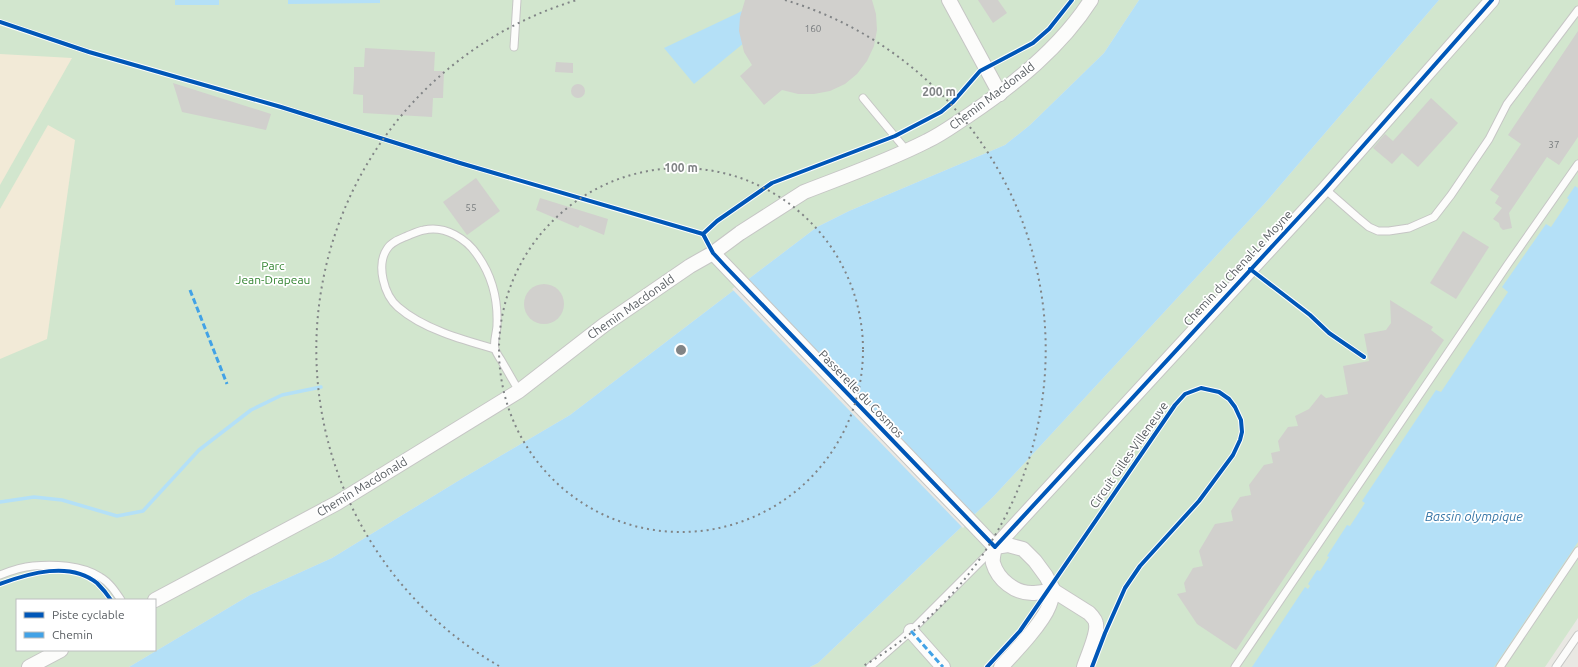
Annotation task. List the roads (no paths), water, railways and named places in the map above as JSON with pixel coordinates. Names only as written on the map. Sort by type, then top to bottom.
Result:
[{"type":"street","points":[[949,0],[1000,94]]},
{"type":"street","name":"Chemin Macdonald","points":[[156,599],[337,503],[519,391],[604,325],[690,266],[713,253],[746,229],[804,192],[907,151],[944,132],[1000,94],[1041,60],[1072,27],[1091,0]]},
{"type":"street","name":"Chemin du Chenal-Le Moyne","points":[[995,547],[1325,189],[1492,0]]},
{"type":"street","name":"Passerelle du Cosmos","points":[[713,253],[995,547]]},
{"type":"street","points":[[1054,591],[1031,593],[1015,590],[1007,584],[997,571],[993,561],[995,547],[1008,545],[1023,549],[1035,561],[1054,591],[1089,613],[1096,623],[1096,631],[1084,667]]},
{"type":"street","points":[[1001,667],[1027,638],[1044,615],[1054,591]]},
{"type":"street","points":[[911,631],[943,667]]},
{"type":"street","points":[[29,667],[59,651]]},
{"type":"lane","points":[[514,47],[517,0]]},
{"type":"lane","points":[[1325,189],[1363,222],[1378,231],[1409,228],[1434,217],[1451,195],[1489,139],[1507,104],[1578,10]]},
{"type":"lane","points":[[863,98],[907,151]]},
{"type":"lane","points":[[1235,667],[1508,264],[1578,164]]},
{"type":"lane","points":[[495,349],[451,335],[414,318],[397,307],[386,290],[382,274],[383,258],[386,250],[391,244],[424,230],[441,229],[456,236],[471,247],[485,267],[492,285],[497,325],[495,349],[519,391]]},
{"type":"lane","points":[[870,667],[911,631],[995,547]]},
{"type":"lane","points":[[1500,667],[1578,551]]},
{"type":"lane","points":[[0,575],[32,566],[61,566],[79,569],[100,576],[111,586],[120,599]]},
{"type":"lane","points":[[1556,667],[1578,635]]},
{"type":"water","points":[[175,0],[219,0],[219,5],[175,5]]},
{"type":"water","points":[[288,0],[380,0],[380,3],[288,4]]},
{"type":"water","points":[[1139,0],[1439,0],[1266,202],[993,497],[818,663],[810,667],[129,667],[250,595],[332,558],[570,415],[817,227],[849,211],[1005,145],[1030,125],[1104,53]]},
{"type":"water","points":[[759,3],[773,19],[694,84],[664,48]]},
{"type":"water","name":"Bassin olympique","points":[[1575,186],[1578,188],[1578,542],[1494,667],[1252,667],[1305,587],[1308,589],[1310,586],[1308,584],[1317,570],[1320,571],[1329,557],[1327,556],[1347,525],[1350,526],[1365,503],[1362,501],[1436,390],[1441,392],[1508,292],[1502,287],[1546,224],[1551,227],[1569,200],[1567,198]]},
{"type":"waterway","points":[[0,502],[34,497],[62,500],[117,516],[143,511],[199,450],[251,410],[282,395],[321,387]]},
{"type":"park label","name":"Parc Jean-Drapeau","points":[[273,273]]}]
